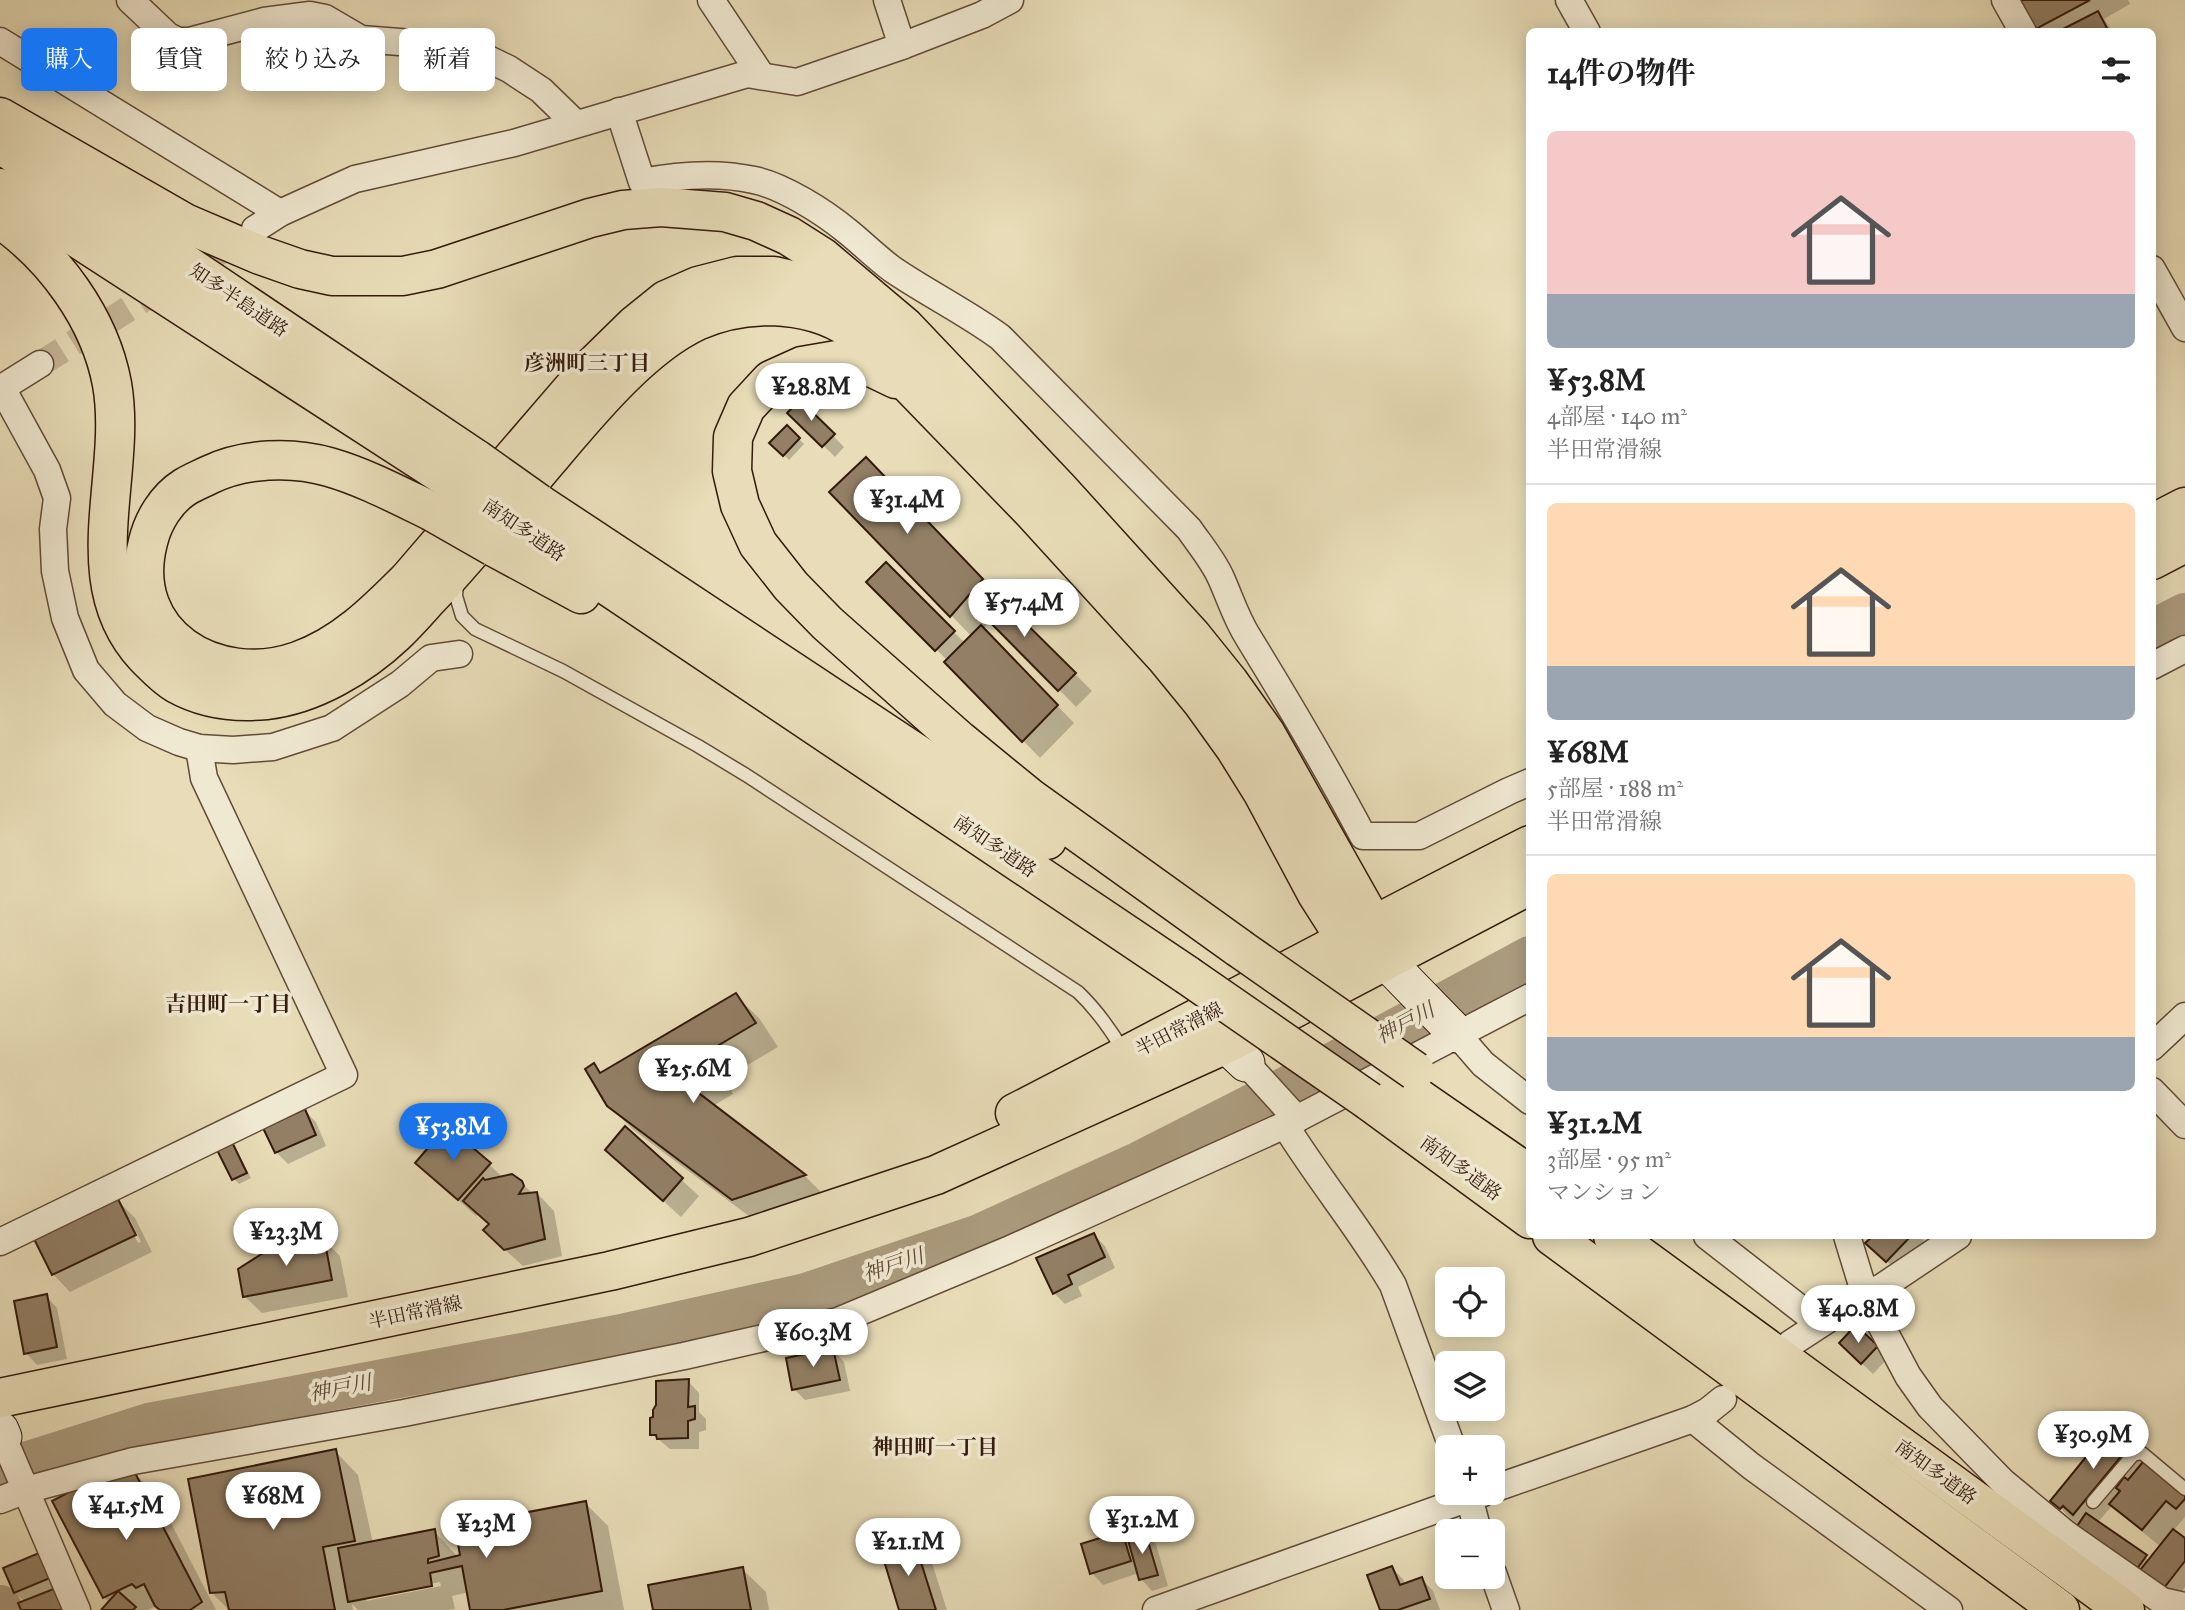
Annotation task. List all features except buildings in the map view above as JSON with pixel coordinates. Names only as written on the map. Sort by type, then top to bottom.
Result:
[{"type":"main road","points":[[0,117],[184,223],[260,255],[321,274],[366,277],[403,275],[437,269],[590,218],[623,210],[661,207],[725,212],[756,221],[789,236],[822,257],[905,327],[1057,487],[1192,636],[1266,734],[1359,931]]},
{"type":"main road","name":"知多半島道路","points":[[0,144],[181,261],[454,484]]},
{"type":"main road","name":"知多半島道路","points":[[0,188],[454,484]]},
{"type":"main road","points":[[0,219],[49,263],[72,292],[90,320],[102,348],[112,384],[115,420],[108,522],[108,568],[113,595],[121,620],[135,645],[155,667],[176,683],[200,694],[224,700],[251,702],[280,699],[312,688],[341,673],[395,635],[460,566],[593,406],[668,338],[695,322],[724,311],[753,306],[783,306],[816,313],[851,329],[878,353],[1032,511],[1166,658],[1235,748],[1317,894],[1359,931],[1394,969]]},
{"type":"main road","points":[[516,525],[454,484],[366,481],[327,467],[295,462],[255,461],[219,470],[184,487],[163,508],[151,530],[144,556],[143,583],[151,607],[164,630],[182,649],[208,662],[237,668],[268,667],[297,661],[336,642],[380,608],[408,580],[587,372],[635,325],[666,300],[698,286],[737,276],[775,276],[821,286],[874,303]]},
{"type":"main road","points":[[911,386],[871,367],[837,360],[802,366],[771,380],[746,407],[733,437],[732,471],[740,505],[758,544],[791,586],[827,623],[1215,961]]},
{"type":"main road","name":"南知多道路","points":[[454,484],[754,683],[1215,961]]},
{"type":"main road","points":[[2156,522],[2185,507]]},
{"type":"main road","name":"南知多道路","points":[[516,525],[1075,858],[1215,961],[1526,1172]]},
{"type":"main road","points":[[2156,558],[2185,543]]},
{"type":"main road","name":"半田常滑線","points":[[826,1210],[1298,967],[1359,931],[1526,847]]},
{"type":"main road","name":"半田常滑線","points":[[0,1398],[610,1271],[749,1237],[936,1175],[1236,1054],[1394,969],[1526,887]]},
{"type":"main road","name":"南知多道路","points":[[1394,1085],[1526,1215]]},
{"type":"main road","name":"南知多道路","points":[[1556,1239],[2060,1610]]},
{"type":"main road","name":"南知多道路","points":[[1617,1239],[2125,1610]]},
{"type":"street","points":[[130,0],[168,36],[178,41],[188,41],[264,21],[310,15],[325,18],[360,39],[451,46],[480,55],[509,69],[541,90],[576,124]]},
{"type":"street","points":[[711,0],[761,75]]},
{"type":"street","points":[[887,0],[902,47]]},
{"type":"street","points":[[255,229],[280,213],[355,179],[514,143],[747,74],[797,82],[902,47],[982,15],[1010,0]]},
{"type":"street","points":[[1569,0],[1585,28]]},
{"type":"street","points":[[2005,0],[2020,28]]},
{"type":"street","points":[[0,41],[280,213]]},
{"type":"street","points":[[619,111],[642,182],[675,176],[714,176],[755,180],[796,197],[847,231],[892,269],[976,319],[1000,337],[1189,529],[1206,552],[1247,635],[1331,775],[1363,836],[1419,836],[1526,784]]},
{"type":"street","points":[[2156,276],[2185,328]]},
{"type":"street","points":[[40,364],[5,380],[47,470],[57,498],[53,529],[55,571],[65,618],[86,670],[115,704],[147,728],[199,748],[233,750],[273,747],[332,728],[400,684],[431,658],[459,654]]},
{"type":"street","points":[[2156,664],[2185,649]]},
{"type":"street","points":[[0,1242],[344,1075],[204,778],[199,748]]},
{"type":"street","points":[[1394,969],[1483,1064],[1526,1098]]},
{"type":"street","points":[[0,1500],[26,1490],[133,1461],[404,1413],[684,1356],[838,1321],[1008,1251],[1290,1118],[1526,998]]},
{"type":"street","points":[[2156,1043],[2185,1016]]},
{"type":"street","points":[[1236,1054],[1290,1118],[1304,1155],[1380,1262],[1393,1285],[1448,1435]]},
{"type":"street","points":[[2156,1095],[2185,1125]]},
{"type":"street","points":[[1711,1239],[1820,1324]]},
{"type":"street","points":[[1848,1239],[1865,1295],[1908,1376],[1930,1407],[2003,1482],[2066,1534],[2162,1601],[2185,1606]]},
{"type":"street","points":[[1790,1345],[1954,1239]]},
{"type":"street","points":[[1505,1484],[1693,1419],[1723,1399]]},
{"type":"street","points":[[1693,1419],[1751,1466],[1949,1610]]},
{"type":"street","points":[[2,1434],[77,1610]]},
{"type":"street","points":[[1156,1610],[1190,1605],[1447,1505]]},
{"type":"street","points":[[1499,1589],[1506,1610]]},
{"type":"lane","points":[[460,566],[456,596],[462,616],[475,629],[563,671],[710,754],[1078,992],[1113,1032],[1126,1056]]},
{"type":"lane","points":[[2093,1503],[2133,1455],[2142,1453],[2185,1489]]},
{"type":"waterway","name":"神戸川","points":[[2156,629],[2185,614]]},
{"type":"waterway","name":"神戸川","points":[[0,1471],[149,1424],[617,1336],[806,1294],[977,1236],[1140,1162],[1315,1073],[1526,959]]},
{"type":"waterway","points":[[0,1606],[2,1610]]},
{"type":"tunnel","points":[[40,364],[242,238]]},
{"type":"district","name":"彦洲町三丁目","points":[[587,363]]},
{"type":"district","name":"吉田町一丁目","points":[[228,1004]]},
{"type":"district","name":"神田町一丁目","points":[[935,1447]]}]
